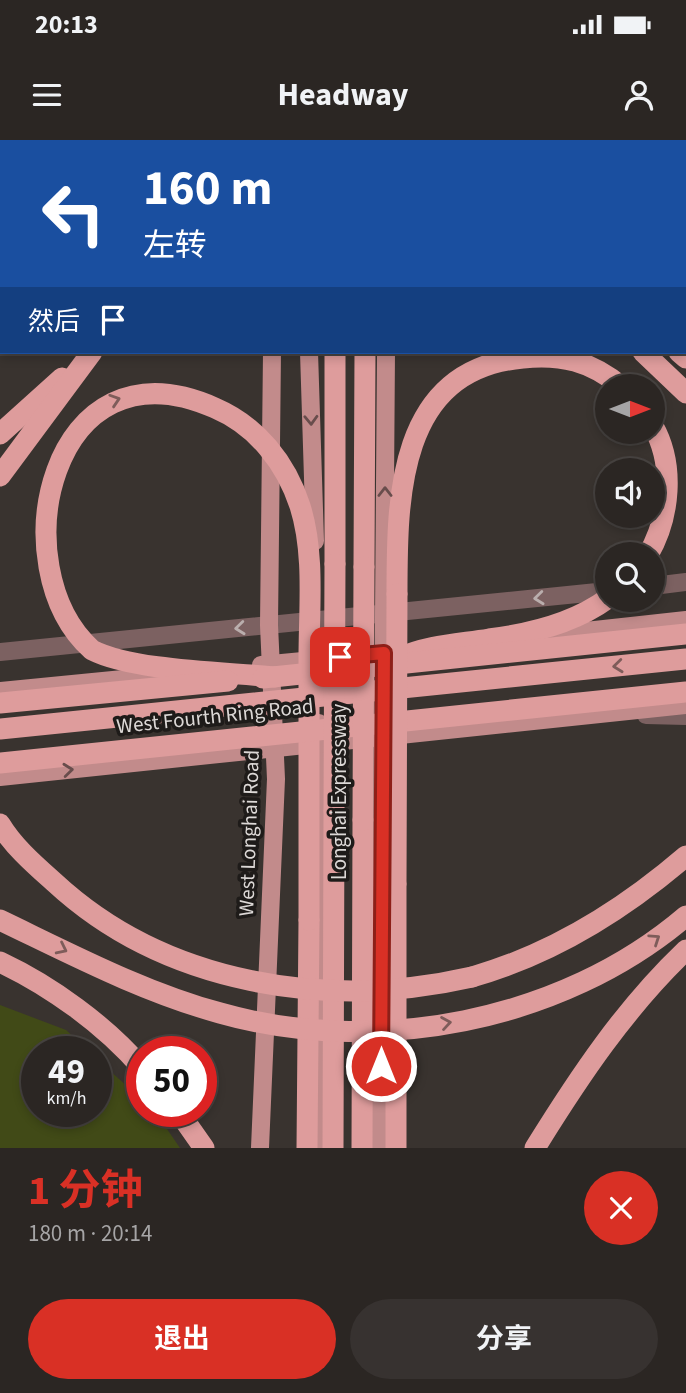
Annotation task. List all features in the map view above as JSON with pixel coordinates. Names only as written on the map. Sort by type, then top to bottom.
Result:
[{"type":"highway","points":[[0,434],[88,354]]},
{"type":"highway","points":[[0,476],[89,354]]},
{"type":"highway","name":"Longhai Expressway","points":[[332,1148],[335,354]]},
{"type":"highway","name":"Longhai Expressway","points":[[362,1148],[365,354]]},
{"type":"highway","points":[[645,354],[686,393]]},
{"type":"highway","points":[[396,1148],[397,550],[406,459],[423,418],[443,391],[478,370],[510,359],[552,355],[587,363],[603,374]]},
{"type":"highway","points":[[37,461],[53,438],[97,405],[127,396],[162,394],[192,398],[230,414],[261,438],[281,466],[300,507],[309,566],[307,1148]]},
{"type":"highway","points":[[656,542],[666,507],[667,469],[661,444]]},
{"type":"highway","points":[[39,602],[60,627],[91,650],[126,663],[274,671]]},
{"type":"highway","points":[[380,660],[421,649],[494,639],[555,625],[595,605]]},
{"type":"highway","points":[[0,703],[380,660],[686,634]]},
{"type":"highway","name":"West Fourth Ring Road","points":[[0,729],[686,659]]},
{"type":"highway","name":"West Fourth Ring Road","points":[[0,763],[686,692]]},
{"type":"highway","points":[[0,824],[32,862],[66,894],[93,915],[132,937],[214,972],[278,986],[350,993],[442,984],[502,968],[573,937],[638,895],[686,856]]},
{"type":"highway","points":[[0,920],[110,972],[220,1013],[310,1029],[365,1032],[462,1021],[547,996],[629,956],[686,916]]},
{"type":"highway","points":[[535,1148],[580,1076],[613,1031],[686,950]]},
{"type":"highway","points":[[0,962],[39,983],[76,1009],[126,1054]]},
{"type":"highway","points":[[189,1127],[204,1148]]},
{"type":"main road","name":"West Longhai Road","points":[[260,1148],[275,749],[274,671],[269,625],[272,354]]},
{"type":"main road","points":[[309,354],[320,744],[320,1148]]},
{"type":"main road","points":[[380,1148],[383,738],[380,660],[384,613],[386,354]]},
{"type":"main road","points":[[0,691],[274,671],[318,660],[380,660],[686,620]]},
{"type":"main road","points":[[0,777],[686,705]]},
{"type":"street","points":[[665,585],[686,582]]},
{"type":"street","points":[[0,652],[595,591]]},
{"type":"street","points":[[594,714],[686,716]]},
{"type":"green space","points":[[0,1005],[66,1030],[73,1036],[21,1036],[21,1127],[112,1127],[112,1073],[126,1085],[126,1127],[166,1127],[180,1148],[0,1148]]},
{"type":"route","points":[[340,657],[384,653],[381,1066]]}]
